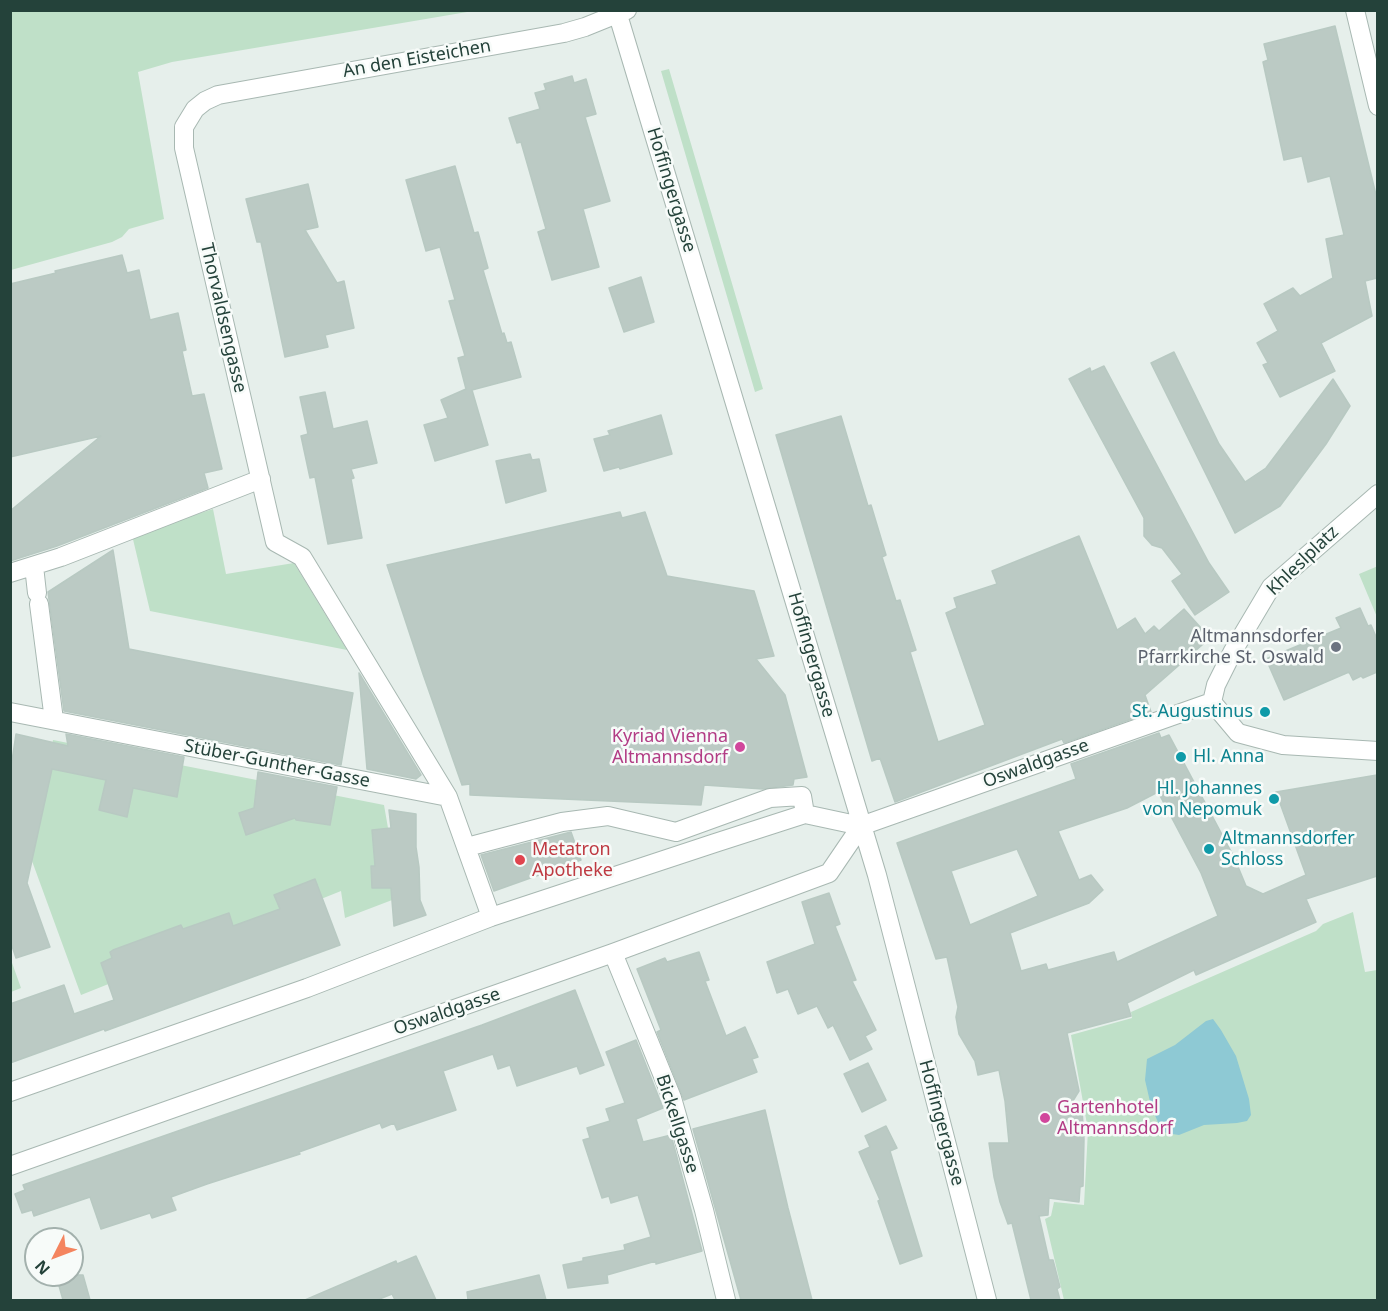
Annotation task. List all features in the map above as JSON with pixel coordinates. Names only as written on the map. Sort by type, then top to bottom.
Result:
[{"type":"street","points":[[1355,10],[1377,106]]},
{"type":"street","name":"An den Eisteichen","points":[[205,101],[233,92],[564,33],[623,13]]},
{"type":"street","name":"Hoffingergasse","points":[[623,13],[753,461],[877,875],[987,1300]]},
{"type":"street","name":"Thorvaldsengasse","points":[[205,101],[195,109],[184,127],[184,148],[275,543],[302,557],[448,797]]},
{"type":"street","points":[[10,573],[61,557],[261,479]]},
{"type":"street","name":"Khleslplatz","points":[[1212,702],[1216,685],[1233,651],[1271,586],[1377,494]]},
{"type":"street","points":[[34,566],[54,720]]},
{"type":"street","points":[[1212,702],[1238,733],[1283,745],[1377,750]]},
{"type":"street","name":"Oswaldgasse","points":[[10,1166],[613,953],[830,873],[861,826],[1212,702]]},
{"type":"street","name":"Stüber-Gunther-Gasse","points":[[10,712],[448,797]]},
{"type":"street","points":[[467,847],[562,822],[608,816],[676,832],[770,798],[802,796],[806,814]]},
{"type":"street","points":[[448,797],[491,916]]},
{"type":"street","points":[[10,1092],[307,988],[491,916],[806,814],[861,826]]},
{"type":"street","name":"Bickellgasse","points":[[613,953],[672,1098],[704,1210],[726,1300]]},
{"type":"green space","points":[[11,10],[473,11],[172,62],[138,72],[164,219],[129,229],[122,237],[112,242],[11,270]]},
{"type":"green space","points":[[669,69],[763,389],[755,392],[661,71]]},
{"type":"green space","points":[[213,509],[226,574],[294,563],[347,650],[150,611],[132,535]]},
{"type":"green space","points":[[1378,566],[1378,617],[1377,617],[1359,574]]},
{"type":"green space","points":[[53,740],[384,805],[400,897],[345,918],[341,891],[81,995],[32,861]]},
{"type":"green space","points":[[1353,912],[1365,972],[1377,970],[1377,1300],[1064,1300],[1045,1219],[1051,1216],[1054,1202],[1084,1205],[1088,1130],[1071,1035],[1132,1018],[1131,1012],[1316,931],[1323,924]]},
{"type":"green space","points":[[11,960],[21,988],[10,992]]},
{"type":"water","points":[[1213,1019],[1236,1056],[1249,1099],[1251,1115],[1247,1121],[1204,1125],[1179,1135],[1166,1133],[1160,1127],[1151,1106],[1145,1080],[1147,1059],[1175,1045],[1206,1021]]},
{"type":"building","points":[[1335,26],[1377,199],[1377,278],[1365,281],[1372,316],[1321,343],[1335,371],[1280,397],[1263,365],[1268,363],[1257,343],[1278,331],[1264,304],[1293,288],[1300,296],[1333,278],[1326,239],[1344,235],[1330,176],[1308,182],[1302,156],[1284,160],[1263,62],[1268,60],[1264,44]]},
{"type":"building","points":[[572,76],[574,83],[586,79],[596,114],[585,117],[610,201],[583,209],[599,267],[552,280],[538,232],[546,229],[521,142],[517,143],[509,118],[540,109],[535,93],[546,90],[544,84]]},
{"type":"building","points":[[455,166],[474,233],[478,232],[488,268],[483,270],[502,334],[504,333],[507,343],[511,342],[521,377],[472,390],[488,445],[435,461],[424,425],[448,418],[441,400],[466,389],[458,358],[465,356],[449,301],[455,300],[440,247],[426,251],[406,180]]},
{"type":"building","points":[[308,184],[318,227],[305,230],[337,283],[344,281],[354,328],[325,335],[328,347],[285,357],[261,242],[257,242],[246,199]]},
{"type":"building","points":[[122,255],[127,273],[139,270],[150,320],[178,313],[186,350],[182,351],[192,396],[204,394],[222,469],[204,473],[208,488],[57,546],[10,561],[10,511],[101,436],[10,457],[10,284]]},
{"type":"building","points":[[641,277],[654,322],[624,332],[609,288]]},
{"type":"building","points":[[1174,352],[1219,444],[1245,482],[1266,468],[1333,379],[1350,406],[1326,444],[1280,506],[1235,533],[1151,363]]},
{"type":"building","points":[[1104,366],[1209,563],[1229,592],[1195,615],[1172,581],[1182,574],[1162,548],[1152,545],[1144,536],[1144,518],[1069,379],[1090,368],[1091,372]]},
{"type":"building","points":[[325,392],[333,429],[367,421],[377,463],[351,469],[362,538],[328,544],[315,477],[310,478],[301,436],[308,434],[300,397]]},
{"type":"building","points":[[661,415],[672,454],[620,469],[619,467],[604,471],[594,439],[610,435],[608,431]]},
{"type":"building","points":[[841,416],[868,506],[871,505],[886,555],[882,557],[896,601],[900,600],[916,650],[910,652],[938,742],[985,725],[946,613],[957,608],[954,598],[997,584],[992,571],[1079,536],[1117,630],[1135,618],[1145,634],[1154,626],[1159,631],[1184,609],[1210,638],[1145,695],[1151,712],[1064,743],[1062,739],[895,802],[880,758],[872,761],[776,435]]},
{"type":"building","points":[[530,454],[532,460],[539,459],[546,491],[506,503],[496,461]]},
{"type":"building","points":[[620,512],[622,518],[645,512],[667,576],[754,591],[774,656],[756,659],[785,695],[807,777],[794,779],[793,785],[763,789],[704,785],[701,805],[470,795],[470,784],[462,785],[387,565]]},
{"type":"building","points":[[113,550],[129,649],[353,693],[341,765],[64,711],[48,592]]},
{"type":"building","name":"Altmannsdorfer Pfarrkirche St. Oswald","points":[[1360,608],[1377,639],[1377,672],[1353,680],[1349,672],[1284,700],[1266,659],[1341,628],[1336,618]]},
{"type":"building","points":[[359,673],[421,775],[416,779],[367,769]]},
{"type":"building","points":[[1159,733],[1161,738],[1169,735],[1234,857],[1246,886],[1263,894],[1306,875],[1276,792],[1377,775],[1377,876],[1306,899],[1316,922],[1196,975],[1194,970],[1127,1003],[1131,1016],[1067,1033],[1079,1091],[1071,1104],[1082,1110],[1083,1186],[1080,1187],[1079,1202],[1049,1198],[1048,1215],[1039,1216],[1049,1260],[1053,1260],[1060,1287],[1057,1289],[1060,1300],[1031,1300],[1012,1223],[1008,1224],[1000,1202],[989,1143],[1009,1143],[999,1070],[978,1075],[975,1061],[959,1034],[956,1017],[958,1007],[947,957],[936,959],[897,843],[1076,779],[1071,764]],"holes":[[[1158,792],[1201,873],[1218,916],[1117,962],[1114,952],[1048,970],[1046,964],[1021,971],[1010,933],[1089,903],[1103,890],[1091,875],[1079,880],[1058,831],[1127,808]],[[1017,849],[1038,896],[970,925],[951,871]]]},
{"type":"building","points":[[16,734],[68,746],[66,734],[184,757],[177,797],[133,788],[127,817],[99,810],[106,780],[52,769],[27,883],[50,947],[16,958],[10,940],[10,774]]},
{"type":"building","points":[[258,772],[337,787],[330,825],[295,818],[246,835],[239,813],[254,808]]},
{"type":"building","points":[[389,810],[416,814],[420,900],[426,915],[394,926],[391,888],[372,888],[371,866],[375,866],[372,830],[391,828]]},
{"type":"building","points":[[571,832],[581,860],[494,891],[481,855]]},
{"type":"building","points":[[315,879],[340,945],[105,1031],[104,1029],[10,1063],[10,1004],[64,985],[74,1014],[114,1000],[101,963],[112,958],[110,952],[113,950],[181,925],[183,929],[229,913],[233,926],[280,909],[274,895]]},
{"type":"building","points":[[829,893],[840,924],[835,926],[856,980],[852,981],[876,1030],[865,1036],[872,1049],[850,1060],[833,1025],[828,1028],[817,1006],[798,1014],[788,989],[777,993],[767,962],[815,944],[802,902]]},
{"type":"building","points":[[699,952],[709,980],[705,981],[726,1036],[745,1027],[758,1057],[752,1059],[757,1072],[684,1100],[657,1032],[661,1030],[637,969],[665,958],[667,962]]},
{"type":"building","points":[[575,990],[604,1065],[580,1074],[577,1066],[517,1086],[510,1065],[498,1069],[493,1054],[443,1071],[456,1110],[397,1130],[394,1123],[382,1128],[380,1123],[299,1152],[300,1154],[207,1184],[171,1197],[176,1210],[152,1218],[150,1213],[101,1229],[90,1197],[34,1216],[32,1210],[22,1213],[15,1194],[25,1190],[23,1185],[482,1025]]},
{"type":"building","points":[[636,1040],[663,1108],[636,1119],[643,1142],[671,1135],[702,1251],[607,1275],[608,1283],[568,1288],[563,1265],[583,1261],[583,1258],[625,1250],[624,1245],[651,1237],[638,1195],[611,1203],[609,1196],[602,1198],[583,1140],[590,1138],[587,1128],[610,1121],[606,1109],[625,1103],[606,1052]]},
{"type":"building","points":[[868,1063],[886,1100],[862,1112],[844,1074]]},
{"type":"building","points":[[765,1110],[812,1300],[741,1300],[693,1129]]},
{"type":"building","points":[[886,1126],[897,1148],[890,1151],[922,1256],[900,1264],[878,1201],[880,1200],[859,1152],[870,1147],[865,1136]]},
{"type":"building","points":[[416,1256],[436,1300],[395,1300],[392,1294],[377,1300],[305,1300],[396,1261],[397,1264]]},
{"type":"building","points":[[539,1275],[546,1300],[468,1300],[467,1292]]},
{"type":"building","points":[[84,1279],[90,1300],[63,1300],[59,1287],[84,1287]]},
{"type":"place","name":"Altmannsdorfer Pfarrkirche St. Oswald","points":[[1336,647]]},
{"type":"place","name":"St. Augustinus","points":[[1265,712]]},
{"type":"place","name":"Kyriad Vienna Altmannsdorf","points":[[740,747]]},
{"type":"place","name":"Hl. Anna","points":[[1181,757]]},
{"type":"place","name":"Hl. Johannes von Nepomuk","points":[[1274,799]]},
{"type":"place","name":"Altmannsdorfer Schloss","points":[[1209,849]]},
{"type":"place","name":"Metatron Apotheke","points":[[520,860]]},
{"type":"place","name":"Gartenhotel Altmannsdorf","points":[[1045,1118]]}]
